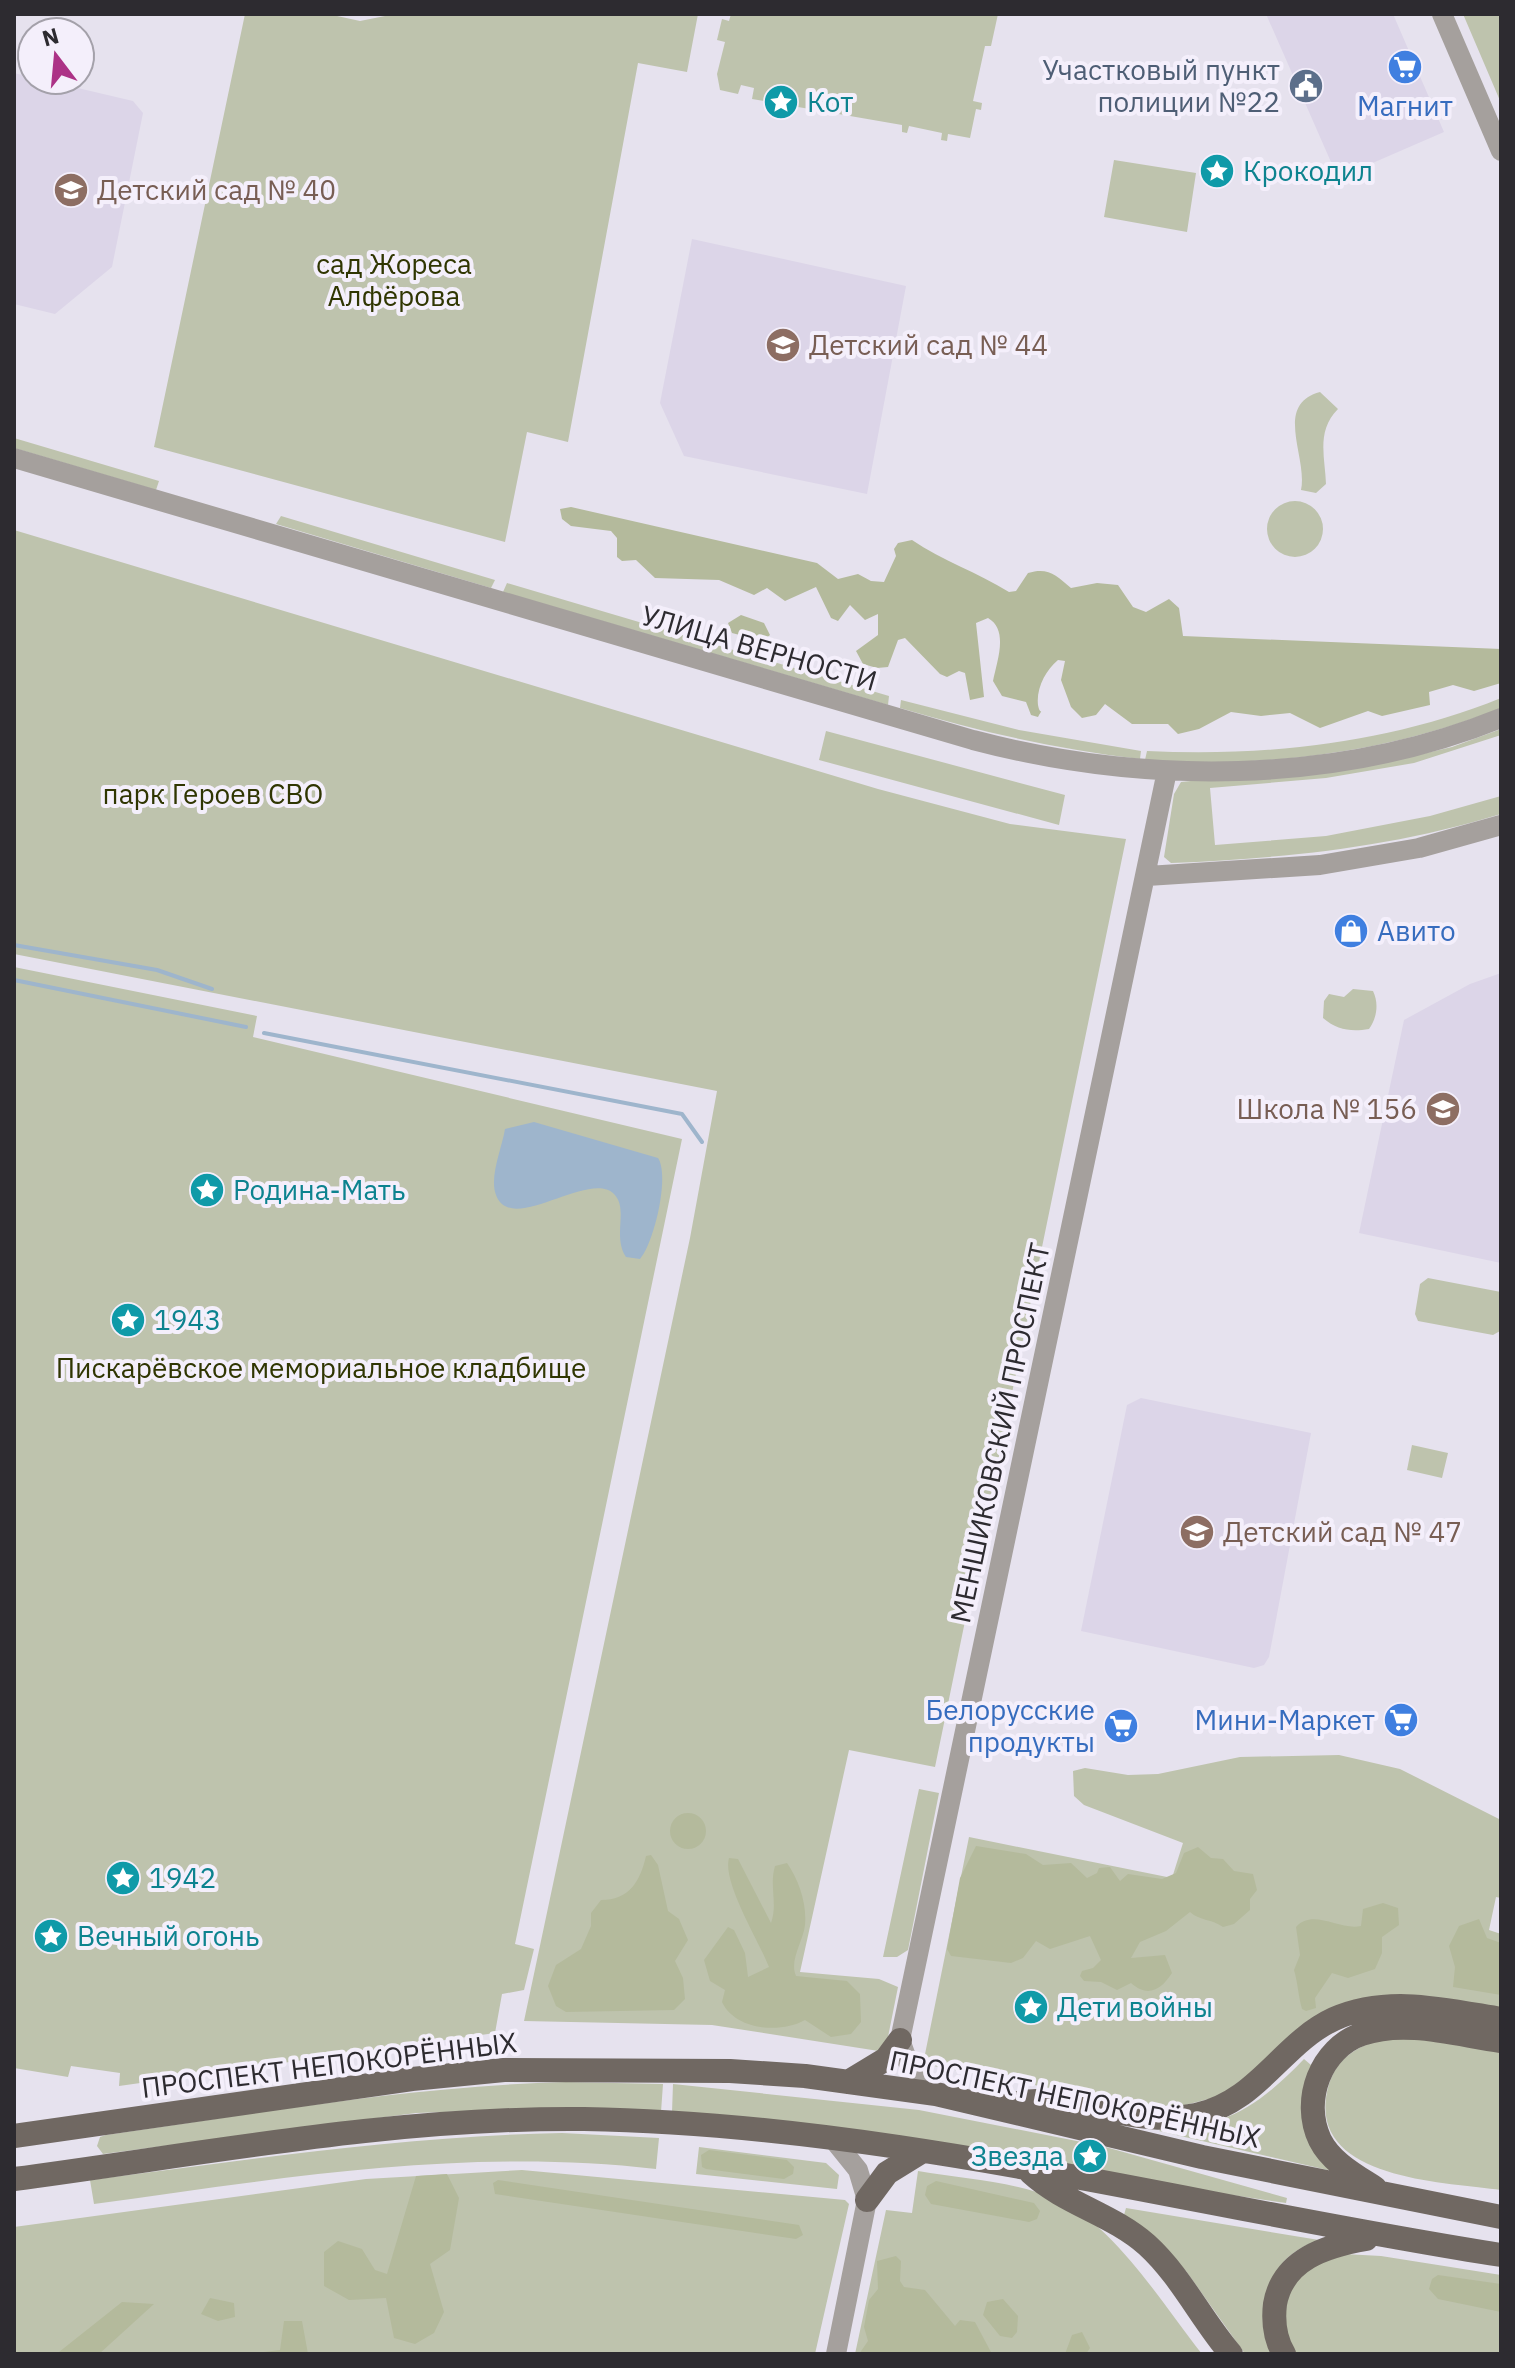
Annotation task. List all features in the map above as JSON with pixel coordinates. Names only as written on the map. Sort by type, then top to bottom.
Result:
[{"type":"main road","points":[[989,2108],[1038,2100],[1141,2115],[1197,2115],[1246,2092],[1314,2033],[1332,2020],[1357,2011],[1414,2005],[1501,2019]]},
{"type":"main road","points":[[1394,2198],[1345,2169],[1320,2139],[1315,2095],[1317,2079],[1330,2054],[1343,2042],[1385,2028],[1412,2028],[1501,2041]]},
{"type":"main road","points":[[848,2082],[886,2059],[900,2040]]},
{"type":"main road","name":"ПРОСПЕКТ НЕПОКОРЁННЫХ","points":[[14,2136],[412,2079],[504,2070],[730,2071],[936,2094],[1394,2198],[1501,2217]]},
{"type":"main road","points":[[14,2179],[413,2125],[504,2120],[666,2123],[833,2139],[921,2152],[1501,2255]]},
{"type":"main road","points":[[867,2200],[887,2173],[921,2152]]},
{"type":"main road","points":[[1029,2171],[1050,2191],[1104,2215],[1146,2245],[1178,2281],[1231,2354]]},
{"type":"main road","points":[[1284,2354],[1274,2328],[1274,2310],[1278,2289],[1289,2271],[1333,2245],[1386,2237]]},
{"type":"street","points":[[1442,14],[1501,151]]},
{"type":"street","name":"УЛИЦА ВЕРНОСТИ","points":[[14,458],[973,740],[1059,759],[1167,771],[1279,768],[1374,755],[1446,738],[1501,718]]},
{"type":"street","name":"МЕНШИКОВСКИЙ ПРОСПЕКТ","points":[[900,2040],[1167,771]]},
{"type":"street","points":[[1147,876],[1320,865],[1419,848],[1501,825]]},
{"type":"street","points":[[900,2040],[909,2065],[936,2094]]},
{"type":"street","points":[[833,2139],[858,2170],[867,2200],[836,2354]]},
{"type":"shaded area","points":[[1266,14],[1393,14],[1444,132],[1338,178]]},
{"type":"shaded area","name":"Детский сад № 40","points":[[14,73],[16,96],[96,96],[96,92],[133,101],[143,113],[112,267],[55,314],[14,304]]},
{"type":"shaded area","name":"Детский сад № 44","points":[[692,239],[906,286],[867,494],[684,456],[660,403]]},
{"type":"shaded area","name":"Школа № 156","points":[[1501,973],[1501,1263],[1359,1233],[1404,1020],[1470,984]]},
{"type":"shaded area","name":"Детский сад № 47","points":[[1141,1398],[1311,1433],[1269,1657],[1264,1665],[1254,1668],[1081,1631],[1127,1405]]},
{"type":"green space","name":"сад Жореса Алфёрова","points":[[245,14],[328,14],[360,21],[395,14],[698,14],[687,72],[638,63],[568,442],[527,432],[505,542],[154,447]]},
{"type":"green space","points":[[731,14],[998,14],[991,46],[985,46],[973,101],[982,103],[981,110],[976,109],[970,138],[948,134],[947,141],[941,140],[942,133],[909,126],[907,133],[902,132],[902,125],[752,99],[754,88],[741,85],[738,94],[720,90],[717,74],[725,42],[717,40],[722,19],[729,21]]},
{"type":"green space","points":[[1463,14],[1501,14],[1501,103]]},
{"type":"green space","points":[[1114,160],[1196,173],[1187,232],[1104,217]]},
{"type":"green space","points":[[1320,392],[1338,409],[1324,435],[1326,484],[1316,493],[1301,490],[1295,420],[1298,408],[1306,399]]},
{"type":"green space","points":[[14,438],[159,481],[156,490],[14,448]]},
{"type":"green space","points":[[1295,501],[1315,509],[1323,529],[1315,549],[1295,557],[1275,549],[1267,529],[1275,509]]},
{"type":"green space","points":[[571,507],[817,563],[838,579],[858,574],[871,581],[884,582],[896,556],[894,549],[898,543],[912,540],[1009,592],[1016,591],[1028,573],[1041,571],[1056,576],[1071,588],[1097,583],[1118,585],[1133,607],[1146,612],[1169,599],[1179,608],[1183,636],[1501,649],[1501,683],[1474,691],[1453,685],[1429,692],[1430,705],[1382,716],[1368,711],[1320,728],[1290,713],[1261,716],[1231,712],[1199,729],[1178,734],[1168,724],[1132,724],[1105,704],[1096,715],[1082,718],[1071,707],[1061,680],[1065,661],[1058,660],[1040,686],[1038,705],[1041,712],[1038,717],[1031,715],[1026,702],[1002,696],[993,681],[1000,638],[994,623],[988,618],[976,623],[984,697],[970,700],[965,673],[959,671],[947,677],[940,674],[905,638],[898,640],[888,667],[863,664],[856,651],[878,635],[878,614],[865,620],[850,605],[838,621],[831,618],[816,587],[785,601],[767,588],[754,595],[719,580],[655,578],[636,560],[622,561],[617,557],[617,538],[611,531],[571,526],[562,519],[560,509]]},
{"type":"green space","points":[[281,516],[495,580],[491,588],[276,524]]},
{"type":"green space","name":"парк Героев СВО","points":[[14,530],[878,789],[1010,824],[1126,839],[935,1767],[849,1750],[800,1972],[879,1979],[898,1987],[885,2052],[712,2025],[524,2021],[690,1238],[717,1091],[14,954]]},
{"type":"green space","points":[[507,583],[889,696],[888,705],[503,592]]},
{"type":"green space","points":[[741,615],[764,623],[770,635],[763,641],[732,633],[728,623]]},
{"type":"green space","points":[[1501,698],[1501,708],[1459,723],[1416,736],[1326,754],[1235,762],[1145,760],[1147,751],[1237,752],[1327,744],[1416,726]]},
{"type":"green space","points":[[901,700],[1019,730],[1141,751],[1140,759],[1049,745],[960,725],[900,708]]},
{"type":"green space","points":[[1501,729],[1501,735],[1414,763],[1326,778],[1210,788],[1215,845],[1326,836],[1430,816],[1501,796],[1501,814],[1419,835],[1338,849],[1171,863],[1164,857],[1174,794],[1181,782],[1396,760],[1452,747]]},
{"type":"green space","points":[[826,731],[1065,795],[1059,825],[819,760]]},
{"type":"green space","name":"Пискарёвское мемориальное кладбище","points":[[14,967],[257,1016],[253,1037],[682,1139],[515,1944],[534,1949],[524,1990],[502,1994],[495,2033],[119,2086],[120,2073],[71,2066],[68,2077],[14,2068]]},
{"type":"green space","points":[[1353,989],[1373,991],[1375,996],[1376,1010],[1369,1029],[1344,1029],[1323,1018],[1324,1001],[1329,994],[1344,997]]},
{"type":"green space","points":[[1428,1278],[1501,1292],[1500,1331],[1493,1335],[1418,1321],[1415,1314],[1420,1284]]},
{"type":"green space","points":[[1412,1445],[1448,1453],[1442,1478],[1407,1470]]},
{"type":"green space","points":[[1339,1755],[1400,1769],[1501,1820],[1501,1898],[1496,1897],[1489,1930],[1501,1934],[1501,2010],[1418,1997],[1283,2049],[1220,2096],[1166,2110],[923,2064],[969,1837],[1172,1878],[1183,1843],[1084,1805],[1074,1796],[1073,1771],[1085,1768],[1128,1775],[1158,1774],[1240,1757]]},
{"type":"green space","points":[[919,1789],[939,1793],[908,1950],[897,1957],[883,1957]]},
{"type":"green space","points":[[688,1813],[701,1818],[706,1831],[701,1844],[688,1849],[675,1844],[670,1831],[675,1818]]},
{"type":"green space","points":[[976,1846],[1026,1854],[1043,1865],[1071,1863],[1087,1878],[1097,1873],[1099,1868],[1110,1867],[1120,1881],[1128,1874],[1162,1879],[1176,1873],[1184,1853],[1198,1847],[1211,1858],[1223,1859],[1234,1871],[1253,1874],[1257,1890],[1250,1899],[1250,1910],[1234,1924],[1223,1927],[1190,1912],[1166,1931],[1140,1942],[1131,1958],[1165,1955],[1172,1973],[1154,1990],[1143,1990],[1131,1983],[1117,1990],[1101,1982],[1084,1981],[1080,1976],[1082,1971],[1093,1968],[1101,1960],[1090,1936],[1050,1949],[1036,1941],[1023,1958],[1011,1963],[951,1956],[947,1949],[960,1878]]},
{"type":"green space","points":[[651,1855],[658,1865],[668,1911],[679,1919],[688,1940],[675,1961],[683,1978],[685,1999],[674,2010],[566,2012],[556,2006],[548,1986],[556,1965],[581,1949],[591,1926],[591,1913],[601,1900],[619,1897],[632,1888],[646,1856]]},
{"type":"green space","points":[[729,1858],[738,1859],[771,1923],[775,1866],[787,1863],[805,1909],[804,1931],[794,1964],[796,1976],[847,1981],[860,1994],[861,2022],[851,2034],[831,2037],[805,2020],[783,2027],[759,2027],[737,2019],[728,2011],[722,2002],[725,1990],[710,1981],[704,1960],[728,1927],[734,1930],[745,1953],[748,1977],[769,1967],[736,1896],[728,1869]]},
{"type":"green space","points":[[1383,1903],[1398,1908],[1399,1925],[1382,1937],[1382,1953],[1375,1969],[1348,1978],[1332,1973],[1315,1998],[1316,2008],[1302,2009],[1294,1970],[1300,1955],[1296,1927],[1310,1920],[1361,1926],[1363,1909]]},
{"type":"green space","points":[[1479,1919],[1487,1938],[1501,1943],[1501,1995],[1453,1987],[1455,1967],[1449,1946],[1459,1926]]},
{"type":"green space","points":[[1391,2036],[1501,2050],[1501,2190],[1417,2179],[1386,2171],[1359,2160],[1339,2143],[1327,2121],[1327,2092],[1331,2079],[1350,2054]]},
{"type":"green space","points":[[1304,2059],[1311,2065],[1332,2171],[1159,2131],[1172,2125],[1213,2121],[1233,2115],[1266,2094]]},
{"type":"green space","points":[[566,2082],[663,2084],[661,2112],[565,2108],[416,2113],[103,2154],[97,2146],[100,2137],[106,2135],[336,2102],[451,2089]]},
{"type":"green space","points":[[673,2084],[919,2110],[1102,2146],[1287,2198],[1286,2203],[672,2112]]},
{"type":"green space","points":[[562,2133],[659,2138],[656,2169],[585,2163],[515,2162],[375,2168],[94,2204],[90,2180],[384,2144]]},
{"type":"green space","points":[[699,2147],[826,2163],[839,2175],[837,2189],[696,2174]]},
{"type":"green space","points":[[709,2150],[787,2160],[794,2167],[793,2174],[784,2179],[706,2169],[702,2167],[701,2155]]},
{"type":"green space","points":[[522,2170],[845,2200],[849,2204],[815,2354],[14,2354],[14,2227],[366,2179]]},
{"type":"green space","points":[[918,2171],[1023,2188],[1056,2199],[1077,2211],[1117,2246],[1202,2354],[855,2354],[886,2210],[912,2213]]},
{"type":"green space","points":[[447,2174],[459,2198],[450,2250],[430,2264],[444,2312],[434,2333],[415,2344],[394,2338],[386,2298],[349,2300],[324,2286],[324,2252],[338,2241],[362,2249],[375,2270],[387,2274],[416,2176]]},
{"type":"green space","points":[[498,2180],[799,2225],[803,2235],[796,2239],[495,2194],[493,2183]]},
{"type":"green space","points":[[936,2181],[1034,2203],[1040,2211],[1037,2219],[1029,2222],[931,2204],[925,2195],[927,2186]]},
{"type":"green space","points":[[1126,2208],[1319,2240],[1299,2249],[1277,2272],[1270,2300],[1271,2354],[1245,2354],[1186,2271],[1124,2215]]},
{"type":"green space","points":[[1344,2254],[1381,2256],[1501,2275],[1501,2354],[1296,2354],[1284,2323],[1289,2289],[1307,2268]]},
{"type":"green space","points":[[896,2256],[901,2261],[900,2281],[904,2287],[925,2290],[955,2326],[960,2320],[975,2322],[992,2354],[859,2354],[868,2341],[864,2327],[869,2300],[878,2289],[877,2261]]},
{"type":"green space","points":[[1438,2275],[1501,2284],[1501,2312],[1438,2299],[1429,2289],[1432,2279]]},
{"type":"green space","points":[[210,2298],[234,2303],[235,2317],[218,2321],[201,2314]]},
{"type":"green space","points":[[1003,2299],[1018,2316],[1017,2332],[1012,2338],[1000,2336],[983,2315],[987,2302]]},
{"type":"green space","points":[[122,2302],[154,2304],[99,2354],[41,2354],[59,2352]]},
{"type":"green space","points":[[284,2321],[302,2321],[308,2354],[248,2354],[280,2350]]},
{"type":"green space","points":[[1082,2332],[1090,2348],[1086,2354],[1065,2354],[1072,2335]]},
{"type":"water","points":[[534,1122],[658,1158],[662,1179],[659,1209],[640,1259],[626,1257],[620,1240],[618,1200],[614,1194],[602,1189],[587,1189],[517,1209],[504,1206],[494,1188],[505,1129]]},
{"type":"waterway","points":[[14,945],[157,970],[212,989]]},
{"type":"waterway","points":[[14,980],[246,1027]]},
{"type":"waterway","points":[[264,1033],[682,1114],[702,1142]]},
{"type":"place","name":"Магнит","points":[[1405,67]]},
{"type":"place","name":"Участковый пункт полиции №22","points":[[1306,86]]},
{"type":"place","name":"Кот","points":[[781,102]]},
{"type":"place","name":"Крокодил","points":[[1217,171]]},
{"type":"place","name":"Детский сад № 40","points":[[71,190]]},
{"type":"place","name":"Детский сад № 44","points":[[783,345]]},
{"type":"place","name":"Авито","points":[[1351,931]]},
{"type":"place","name":"Школа № 156","points":[[1443,1109]]},
{"type":"place","name":"Родина-Мать","points":[[207,1190]]},
{"type":"place","name":"1943","points":[[128,1320]]},
{"type":"place","name":"Детский сад № 47","points":[[1197,1532]]},
{"type":"place","name":"Мини-Маркет","points":[[1401,1720]]},
{"type":"place","name":"Белорусские продукты","points":[[1121,1726]]},
{"type":"place","name":"1942","points":[[123,1878]]},
{"type":"place","name":"Вечный огонь","points":[[51,1936]]},
{"type":"place","name":"Дети войны","points":[[1031,2007]]},
{"type":"place","name":"Звезда","points":[[1090,2156]]}]
